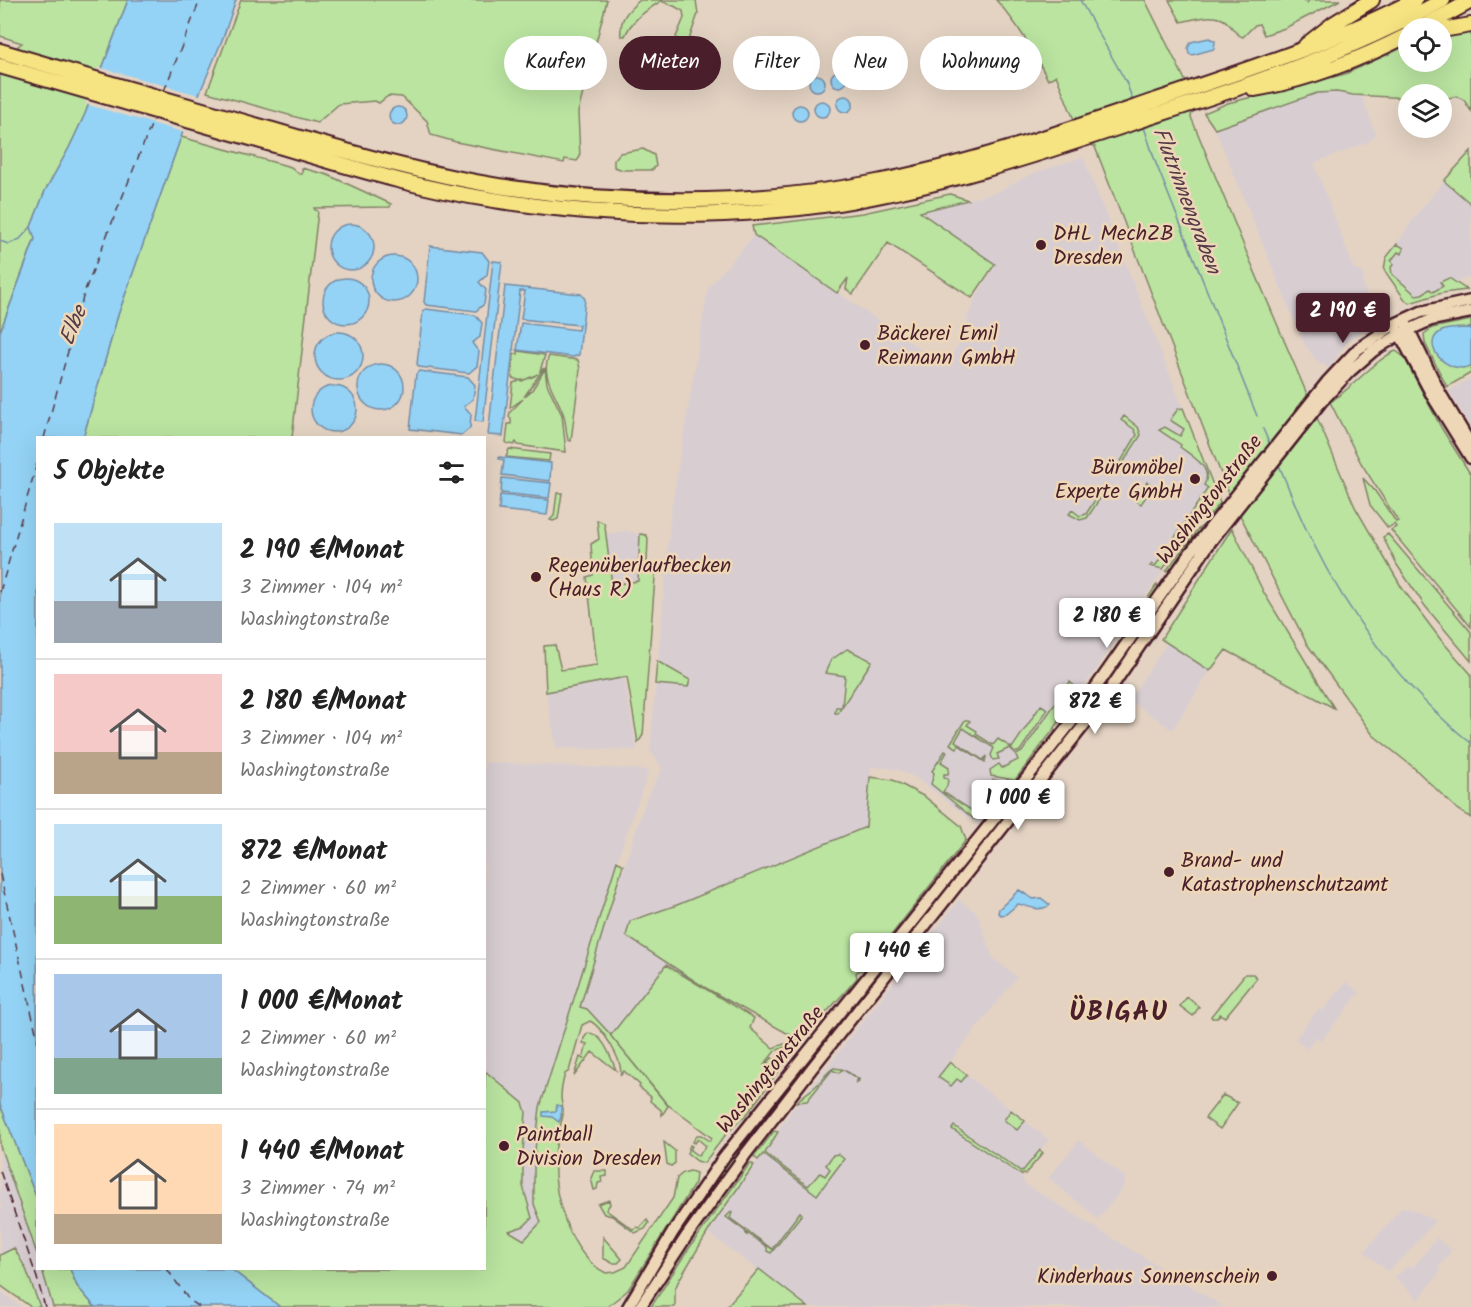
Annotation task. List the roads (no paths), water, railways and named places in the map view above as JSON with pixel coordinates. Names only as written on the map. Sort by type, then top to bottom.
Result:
[{"type":"highway","points":[[1294,53],[1333,24],[1372,0]]},
{"type":"highway","points":[[0,66],[316,150],[496,185],[612,198],[713,199],[825,191],[944,167],[1076,134],[1197,94],[1345,34],[1415,0]]},
{"type":"highway","points":[[1214,96],[1341,50],[1443,0]]},
{"type":"highway","points":[[1440,18],[1471,1]]},
{"type":"highway","points":[[1452,28],[1471,25]]},
{"type":"highway","points":[[1197,94],[1214,96],[1294,82],[1356,60],[1398,41]]},
{"type":"highway","points":[[0,51],[316,150],[378,175],[491,200],[616,214],[713,214],[798,208],[890,194],[997,167],[1076,134]]},
{"type":"main road","name":"Washingtonstraße","points":[[628,1307],[673,1232],[724,1157],[1070,724],[1178,568],[1227,513],[1319,398],[1401,326],[1434,308],[1471,300]]},
{"type":"main road","name":"Washingtonstraße","points":[[1401,326],[1471,312]]},
{"type":"main road","points":[[1401,326],[1471,445]]},
{"type":"main road","points":[[1401,326],[1433,397],[1471,458]]},
{"type":"main road","name":"Washingtonstraße","points":[[640,1307],[712,1200],[802,1081],[1096,709],[1126,668],[1227,513]]},
{"type":"water","name":"Elbe","points":[[128,0],[236,0],[223,38],[181,137],[118,315],[84,436],[36,436],[36,1196],[0,1104],[0,332],[35,239],[31,227],[45,191],[85,114]]},
{"type":"water","points":[[1209,38],[1215,41],[1214,49],[1189,54],[1188,48],[1191,42]]},
{"type":"water","points":[[820,75],[825,80],[823,89],[820,91],[812,90],[820,90]]},
{"type":"water","points":[[842,96],[848,96],[853,104],[851,110],[842,112],[837,107],[837,101]]},
{"type":"water","points":[[819,101],[825,101],[830,109],[828,115],[819,117],[814,112],[814,106]]},
{"type":"water","points":[[797,105],[803,105],[808,113],[806,119],[797,121],[792,116],[792,110]]},
{"type":"water","points":[[398,107],[404,110],[407,116],[404,122],[398,125],[392,122],[389,116],[392,110]]},
{"type":"water","points":[[351,224],[367,231],[374,247],[367,263],[351,270],[335,263],[328,247],[335,231]]},
{"type":"water","points":[[430,246],[482,252],[489,261],[487,275],[479,282],[486,290],[484,304],[476,311],[426,305],[424,302]]},
{"type":"water","points":[[394,256],[410,263],[417,279],[410,295],[394,302],[378,295],[371,279],[378,263]]},
{"type":"water","points":[[493,261],[502,262],[483,422],[475,421]]},
{"type":"water","points":[[346,278],[355,279],[363,284],[368,292],[368,310],[363,318],[355,323],[346,324],[337,323],[329,318],[324,310],[323,301],[324,292],[329,284],[337,279]]},
{"type":"water","points":[[505,286],[581,294],[585,299],[579,355],[573,357],[517,350],[521,323],[578,330],[579,325],[521,319],[525,291],[520,291],[503,436],[488,435]]},
{"type":"water","points":[[426,309],[475,315],[482,323],[480,337],[472,343],[479,352],[477,366],[469,373],[419,367],[417,364],[423,311]]},
{"type":"water","points":[[1471,328],[1471,366],[1462,368],[1453,366],[1438,357],[1433,343],[1435,336],[1445,330]]},
{"type":"water","points":[[339,332],[356,339],[363,356],[356,373],[339,380],[322,373],[315,356],[322,339]]},
{"type":"water","points":[[386,364],[398,370],[403,378],[403,396],[398,404],[390,409],[376,410],[368,407],[361,400],[358,382],[361,374],[368,367]]},
{"type":"water","points":[[419,371],[468,377],[475,385],[473,399],[464,406],[471,414],[470,428],[462,435],[410,429],[416,374]]},
{"type":"water","points":[[339,386],[351,392],[356,400],[356,418],[351,426],[343,431],[329,432],[321,429],[314,422],[311,404],[314,396],[321,389]]},
{"type":"water","points":[[499,457],[551,463],[550,481],[502,475],[504,460]]},
{"type":"water","points":[[502,478],[551,483],[549,498],[501,493]]},
{"type":"water","points":[[500,495],[549,500],[547,515],[499,510]]},
{"type":"water","points":[[1019,890],[1033,899],[1041,898],[1050,905],[1038,909],[1018,904],[1006,914],[998,913],[999,909]]},
{"type":"water","points":[[557,1105],[561,1106],[559,1122],[552,1117],[543,1116],[543,1112],[556,1111]]},
{"type":"water","points":[[70,1270],[232,1270],[280,1307],[95,1307],[77,1286]]},
{"type":"waterway","name":"Flutrinnengraben","points":[[1080,0],[1126,82],[1134,103]]},
{"type":"waterway","name":"Flutrinnengraben","points":[[1144,127],[1155,161],[1257,416]]},
{"type":"waterway","points":[[0,241],[9,244],[20,239],[31,227]]},
{"type":"waterway","name":"Flutrinnengraben","points":[[1263,429],[1270,445]]},
{"type":"waterway","name":"Flutrinnengraben","points":[[1278,463],[1311,539],[1342,596],[1360,623],[1380,650],[1423,699],[1471,743]]},
{"type":"railway","points":[[0,1171],[45,1307]]},
{"type":"place","name":"DHL MechZB Dresden","points":[[1041,245]]},
{"type":"place","name":"Bäckerei Emil Reimann GmbH","points":[[865,345]]},
{"type":"place","name":"Büromöbel Experte GmbH","points":[[1195,479]]},
{"type":"place","name":"Regenüberlaufbecken (Haus R)","points":[[536,577]]},
{"type":"place","name":"Brand- und Katastrophenschutzamt","points":[[1169,872]]},
{"type":"place","name":"Paintball Division Dresden","points":[[504,1146]]},
{"type":"place","name":"Kinderhaus Sonnenschein","points":[[1272,1276]]},
{"type":"district","name":"ÜBIGAU","points":[[1119,1011]]}]
